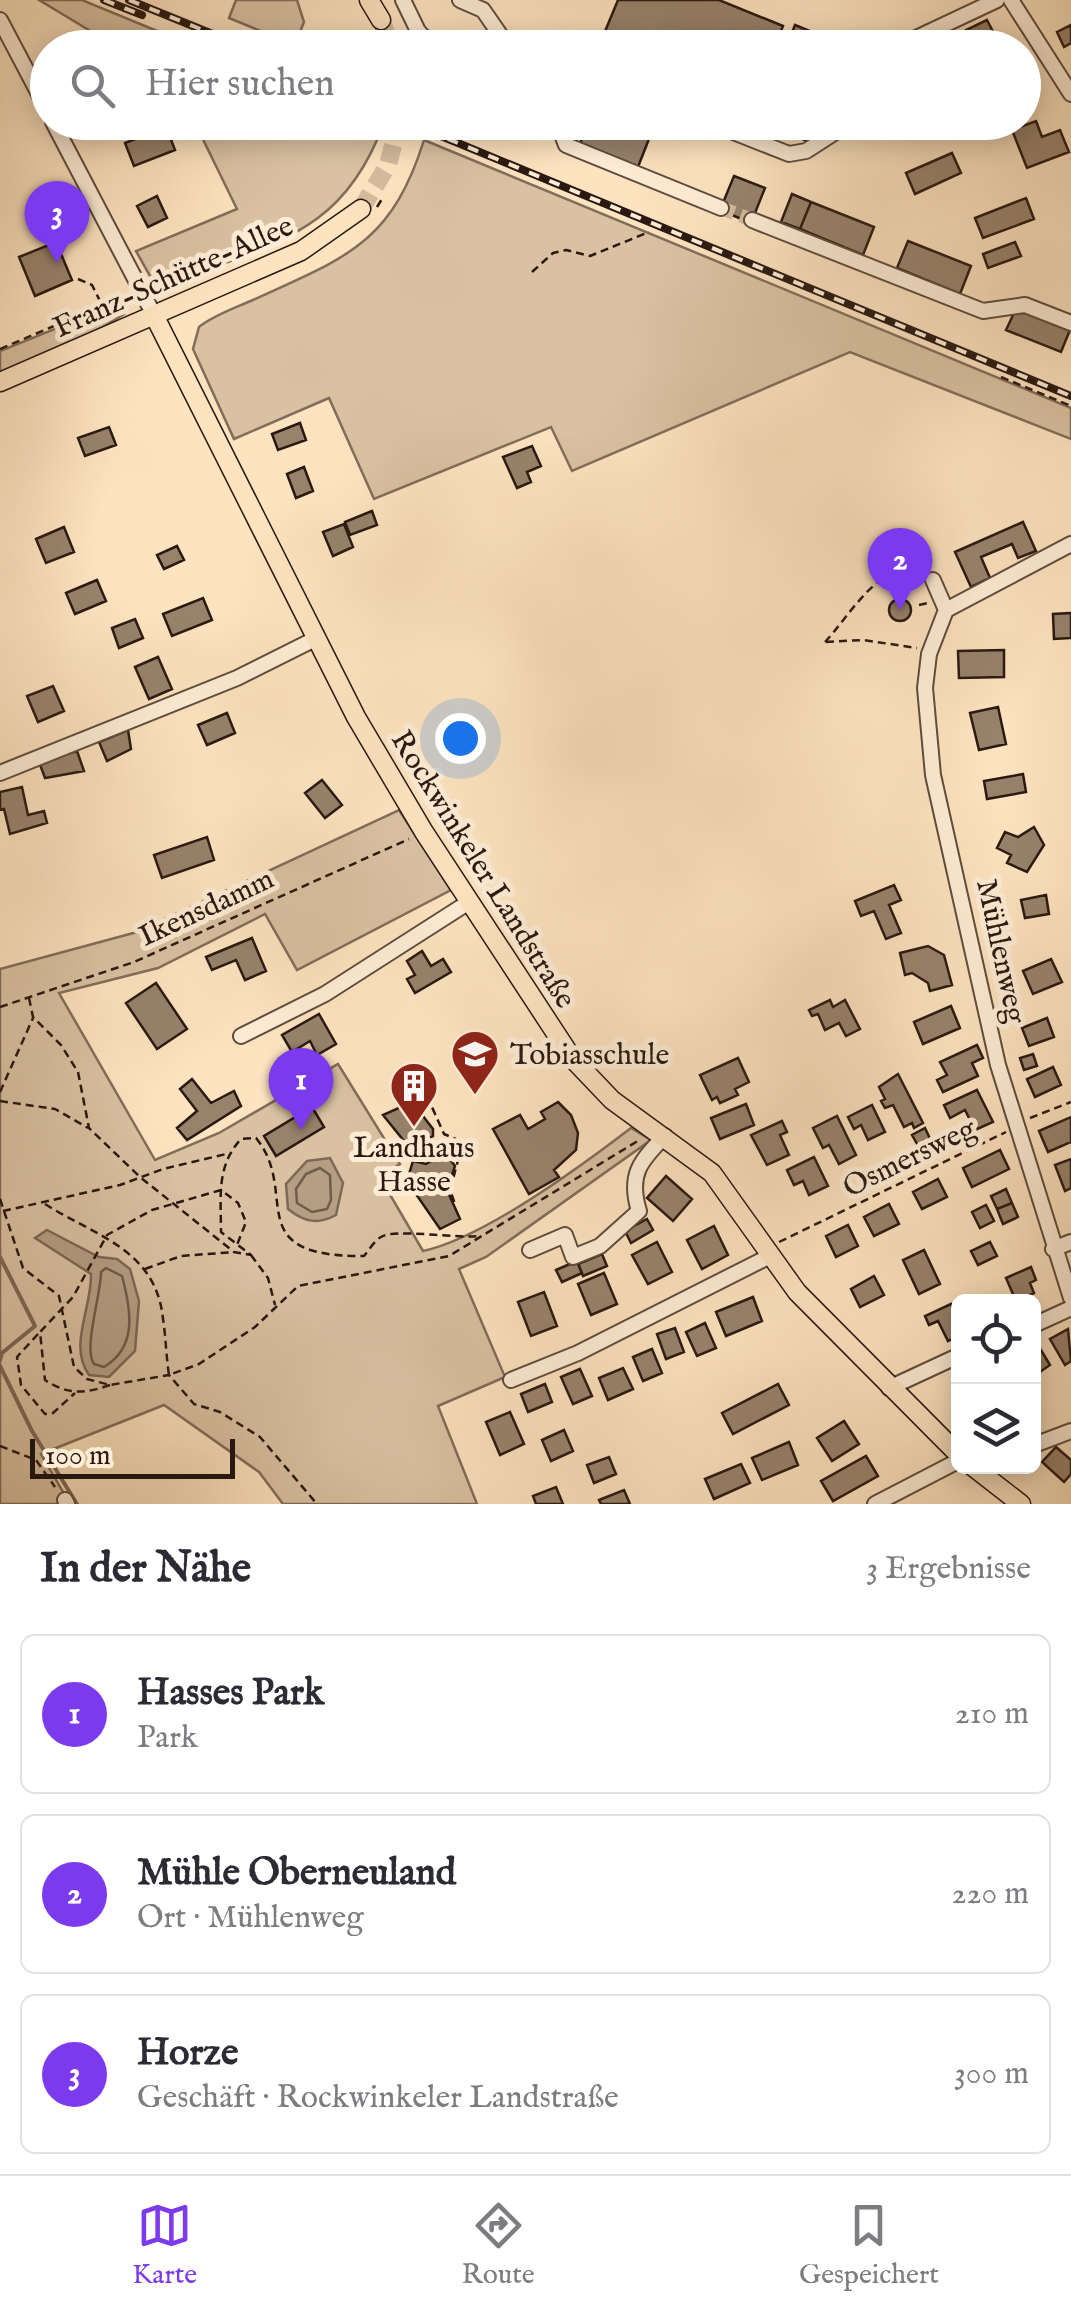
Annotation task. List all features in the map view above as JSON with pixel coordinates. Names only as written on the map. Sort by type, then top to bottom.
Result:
[{"type":"main road","points":[[369,0],[381,20]]},
{"type":"main road","name":"Franz-Schütte-Allee","points":[[0,382],[311,246],[361,208]]},
{"type":"main road","name":"Rockwinkeler Landstraße","points":[[154,315],[315,639],[424,832],[589,1080],[726,1188],[796,1292],[951,1451]]},
{"type":"main road","points":[[983,1474],[1022,1504]]},
{"type":"street","points":[[403,0],[417,30]]},
{"type":"street","points":[[460,0],[483,10],[497,30]]},
{"type":"street","points":[[934,30],[997,0]]},
{"type":"street","points":[[1012,0],[1031,30]]},
{"type":"street","points":[[0,20],[30,77]]},
{"type":"street","points":[[1041,46],[1071,94]]},
{"type":"street","name":"Rockwinkeler Landstraße","points":[[62,140],[154,315]]},
{"type":"street","points":[[564,140],[566,145],[721,208]]},
{"type":"street","points":[[752,140],[797,154],[821,140]]},
{"type":"street","points":[[752,220],[983,310],[1025,305],[1071,324]]},
{"type":"street","points":[[933,580],[946,610],[1071,544]]},
{"type":"street","name":"Mühlenweg","points":[[946,610],[929,654],[927,735],[934,774],[1015,1126],[1041,1194],[1053,1249],[1071,1298]]},
{"type":"street","points":[[0,773],[237,678],[315,639]]},
{"type":"street","points":[[241,1036],[325,994],[469,902]]},
{"type":"street","points":[[530,1250],[565,1235],[572,1257],[600,1246],[639,1211],[634,1175],[659,1132]]},
{"type":"street","points":[[1053,1249],[1071,1242]]},
{"type":"street","points":[[512,1380],[578,1353],[770,1256]]},
{"type":"street","points":[[1041,1322],[1071,1308]]},
{"type":"street","points":[[889,1388],[951,1359]]},
{"type":"street","points":[[1041,1442],[1071,1431]]},
{"type":"street","points":[[875,1504],[951,1462]]},
{"type":"path","points":[[532,272],[553,253],[566,250],[590,256],[649,232]]},
{"type":"path","points":[[78,279],[92,285],[103,306]]},
{"type":"path","points":[[0,349],[127,295]]},
{"type":"path","points":[[1001,376],[1071,406]]},
{"type":"path","points":[[929,654],[912,645],[843,639],[825,642],[886,575],[903,568],[933,580]]},
{"type":"path","name":"Ikensdamm","points":[[0,1008],[134,962],[424,832]]},
{"type":"path","points":[[29,998],[34,1017],[61,1045],[78,1072],[88,1128]]},
{"type":"path","points":[[0,1092],[34,1017]]},
{"type":"path","points":[[410,1078],[422,1088],[442,1122],[444,1134],[463,1142],[450,1190],[455,1204]]},
{"type":"path","points":[[0,1100],[55,1109],[88,1128],[140,1177],[234,1252]]},
{"type":"path","name":"Osmersweg","points":[[770,1256],[780,1242],[1071,1102]]},
{"type":"path","points":[[40,1332],[45,1380],[64,1392],[168,1375],[199,1364],[255,1328],[298,1286],[449,1256],[659,1132]]},
{"type":"path","points":[[275,1306],[268,1278],[250,1255],[221,1232],[221,1190],[228,1154],[242,1139],[256,1138],[268,1153],[276,1218],[286,1236],[308,1246],[340,1256],[364,1256],[381,1236],[394,1232],[452,1240],[480,1236]]},
{"type":"path","points":[[3,1211],[45,1204],[228,1154]]},
{"type":"path","points":[[76,1392],[68,1402],[45,1414],[21,1385],[18,1357],[63,1309],[108,1235],[152,1210],[221,1190]]},
{"type":"path","points":[[221,1190],[238,1203],[246,1222],[234,1252]]},
{"type":"path","points":[[0,1200],[23,1268],[59,1296],[74,1367],[86,1379],[110,1384]]},
{"type":"path","points":[[45,1204],[127,1248],[144,1270],[164,1318],[168,1375],[194,1404],[220,1412],[260,1436],[317,1504]]},
{"type":"path","points":[[0,1235],[8,1231]]},
{"type":"path","points":[[144,1270],[181,1256],[234,1252],[250,1255]]},
{"type":"path","points":[[0,1446],[36,1460],[66,1502]]},
{"type":"shaded area","points":[[39,0],[82,0],[155,30],[89,30]]},
{"type":"shaded area","points":[[236,0],[297,0],[304,22],[301,30],[258,30],[229,18]]},
{"type":"shaded area","points":[[203,140],[376,140],[347,191],[299,230],[172,284],[150,276],[136,251],[237,209]]},
{"type":"shaded area","points":[[424,140],[1071,408],[1071,439],[850,352],[572,471],[551,427],[374,499],[329,398],[234,439],[193,349],[199,327],[314,272],[361,243],[396,203]]},
{"type":"shaded area","points":[[119,303],[124,314],[74,345],[0,376],[0,351]]},
{"type":"shaded area","points":[[399,810],[451,890],[297,970],[265,914],[158,968],[59,993],[155,1160],[219,1133],[338,1064],[400,1164],[379,1176],[423,1251],[447,1244],[502,1217],[631,1128],[651,1140],[486,1257],[459,1269],[505,1377],[438,1406],[477,1504],[283,1504],[259,1472],[164,1405],[41,1454],[70,1504],[0,1504],[0,969],[137,932]]},
{"type":"water","points":[[330,1158],[343,1183],[336,1215],[317,1221],[300,1217],[288,1209],[286,1184],[307,1161]]},
{"type":"water","points":[[47,1230],[99,1257],[117,1259],[130,1269],[139,1301],[135,1351],[109,1377],[89,1375],[83,1364],[81,1339],[91,1274],[35,1238]]},
{"type":"building","points":[[618,0],[719,0],[783,26],[781,30],[606,30]]},
{"type":"building","points":[[987,20],[992,30],[966,30]]},
{"type":"building","points":[[1071,25],[1071,43],[1064,47],[1057,32]]},
{"type":"building","points":[[1060,130],[1069,152],[1027,168],[1016,140],[1041,140],[1041,134]]},
{"type":"building","points":[[171,140],[175,150],[134,166],[125,143]]},
{"type":"building","points":[[581,140],[649,140],[638,167],[580,144]]},
{"type":"building","points":[[952,153],[961,173],[915,194],[906,173]]},
{"type":"building","points":[[734,176],[765,188],[751,223],[720,210]]},
{"type":"building","points":[[792,194],[811,202],[800,229],[781,222]]},
{"type":"building","points":[[157,196],[167,218],[148,227],[137,206]]},
{"type":"building","points":[[1026,198],[1034,219],[983,238],[975,218]]},
{"type":"building","points":[[811,202],[874,227],[863,255],[800,229]]},
{"type":"building","points":[[908,241],[971,266],[960,294],[897,268]]},
{"type":"building","points":[[56,242],[72,280],[35,296],[19,257]]},
{"type":"building","points":[[1015,242],[1021,256],[988,268],[983,254]]},
{"type":"building","points":[[1024,311],[1070,330],[1061,352],[1006,330],[1014,313]]},
{"type":"building","points":[[300,423],[306,440],[278,450],[272,434]]},
{"type":"building","points":[[109,427],[116,445],[85,456],[78,438]]},
{"type":"building","points":[[532,446],[541,466],[527,472],[531,482],[517,488],[503,457]]},
{"type":"building","points":[[304,467],[313,491],[296,498],[287,474]]},
{"type":"building","points":[[372,511],[377,525],[350,535],[345,522]]},
{"type":"building","points":[[1023,522],[1036,551],[1018,558],[1012,544],[981,557],[990,578],[971,587],[955,552]]},
{"type":"building","points":[[344,524],[353,547],[333,556],[323,532]]},
{"type":"building","points":[[64,527],[74,552],[46,563],[36,539]]},
{"type":"building","points":[[177,546],[184,560],[164,569],[157,555]]},
{"type":"building","points":[[97,580],[106,601],[75,614],[66,593]]},
{"type":"building","points":[[203,598],[212,620],[172,636],[163,614]]},
{"type":"building","points":[[900,599],[908,602],[908,618],[900,621],[892,618],[889,610],[892,602]]},
{"type":"building","points":[[1071,613],[1071,638],[1054,639],[1053,614]]},
{"type":"building","points":[[135,619],[143,638],[119,648],[112,628]]},
{"type":"building","points":[[1004,650],[1004,677],[959,678],[958,651]]},
{"type":"building","points":[[158,657],[172,689],[149,699],[135,667]]},
{"type":"building","points":[[53,686],[64,711],[38,722],[27,696]]},
{"type":"building","points":[[998,707],[1006,744],[979,750],[970,713]]},
{"type":"building","points":[[227,713],[235,733],[207,745],[198,725]]},
{"type":"building","points":[[128,730],[131,749],[107,761],[99,742]]},
{"type":"building","points":[[77,751],[84,771],[45,778],[39,762]]},
{"type":"building","points":[[1023,774],[1026,792],[987,799],[984,781]]},
{"type":"building","points":[[322,780],[342,805],[325,818],[305,793]]},
{"type":"building","points":[[22,787],[28,815],[44,811],[47,823],[10,834],[4,809],[0,810],[0,792]]},
{"type":"building","points":[[1034,827],[1044,845],[1027,872],[1007,863],[1011,855],[997,848],[1005,832],[1018,837]]},
{"type":"building","points":[[207,837],[214,860],[162,878],[154,855]]},
{"type":"building","points":[[894,885],[901,900],[889,905],[901,933],[886,939],[874,911],[861,916],[855,901]]},
{"type":"building","points":[[1046,895],[1049,914],[1025,918],[1021,900]]},
{"type":"building","points":[[252,938],[266,971],[245,980],[236,960],[212,970],[206,957]]},
{"type":"building","points":[[928,946],[944,955],[952,985],[930,991],[928,983],[912,973],[905,975],[900,953]]},
{"type":"building","points":[[422,951],[431,966],[443,959],[451,972],[415,993],[407,979],[415,975],[407,961]]},
{"type":"building","points":[[1051,959],[1062,982],[1033,994],[1023,971]]},
{"type":"building","points":[[156,983],[187,1029],[157,1049],[126,1003]]},
{"type":"building","points":[[830,1000],[833,1007],[845,1000],[860,1029],[846,1036],[839,1023],[825,1030],[818,1014],[812,1016],[809,1010]]},
{"type":"building","points":[[951,1006],[960,1028],[923,1044],[914,1022]]},
{"type":"building","points":[[319,1014],[336,1044],[317,1055],[310,1041],[292,1052],[282,1035]]},
{"type":"building","points":[[1047,1018],[1054,1037],[1029,1046],[1022,1028]]},
{"type":"building","points":[[977,1045],[983,1058],[972,1063],[978,1076],[943,1092],[937,1080],[947,1075],[940,1062]]},
{"type":"building","points":[[1033,1054],[1037,1066],[1024,1070],[1020,1058]]},
{"type":"building","points":[[738,1058],[749,1082],[735,1089],[738,1095],[720,1103],[717,1097],[712,1100],[700,1075]]},
{"type":"building","points":[[1053,1067],[1061,1085],[1035,1097],[1027,1079]]},
{"type":"building","points":[[898,1074],[923,1123],[914,1128],[912,1123],[904,1127],[893,1105],[885,1108],[881,1101],[885,1099],[879,1087]]},
{"type":"building","points":[[192,1079],[211,1103],[234,1091],[241,1106],[187,1140],[177,1128],[197,1111],[180,1089]]},
{"type":"building","points":[[977,1090],[993,1122],[975,1130],[965,1110],[950,1118],[944,1105]]},
{"type":"building","name":"Landhaus Hasse","points":[[412,1102],[433,1129],[433,1136],[405,1152],[400,1147],[404,1141],[383,1115]]},
{"type":"building","points":[[558,1102],[571,1115],[578,1133],[576,1150],[554,1170],[559,1177],[529,1194],[493,1129],[520,1115],[528,1129],[545,1119],[541,1112]]},
{"type":"building","points":[[746,1104],[754,1125],[720,1139],[711,1118]]},
{"type":"building","points":[[872,1105],[885,1132],[868,1140],[861,1125],[854,1129],[848,1117]]},
{"type":"building","points":[[312,1107],[324,1127],[276,1156],[264,1136]]},
{"type":"building","points":[[837,1116],[856,1155],[839,1164],[829,1145],[823,1148],[813,1128]]},
{"type":"building","points":[[1071,1117],[1071,1142],[1048,1152],[1039,1131]]},
{"type":"building","points":[[782,1121],[787,1132],[780,1135],[789,1155],[767,1165],[751,1135]]},
{"type":"building","points":[[925,1128],[932,1143],[920,1149],[912,1135]]},
{"type":"building","points":[[1000,1150],[1009,1169],[972,1187],[963,1168]]},
{"type":"building","points":[[445,1153],[455,1166],[447,1190],[460,1219],[440,1229],[407,1181],[413,1161],[426,1164]]},
{"type":"building","points":[[814,1157],[828,1186],[809,1195],[803,1181],[794,1185],[787,1170]]},
{"type":"building","points":[[1071,1159],[1071,1188],[1065,1191],[1055,1165]]},
{"type":"building","points":[[666,1176],[692,1199],[673,1221],[647,1198]]},
{"type":"building","points":[[938,1179],[947,1197],[922,1209],[913,1192]]},
{"type":"building","points":[[1006,1189],[1012,1203],[997,1209],[991,1196]]},
{"type":"building","points":[[1012,1203],[1018,1217],[1003,1224],[997,1209]]},
{"type":"building","points":[[889,1204],[899,1224],[874,1236],[864,1217]]},
{"type":"building","points":[[986,1205],[994,1221],[980,1228],[972,1212]]},
{"type":"building","points":[[647,1219],[653,1230],[631,1243],[625,1231]]},
{"type":"building","points":[[848,1225],[858,1246],[836,1257],[826,1236]]},
{"type":"building","points":[[714,1226],[728,1255],[702,1269],[687,1240]]},
{"type":"building","points":[[657,1242],[672,1272],[648,1284],[632,1255]]},
{"type":"building","points":[[990,1242],[997,1256],[978,1265],[971,1251]]},
{"type":"building","points":[[924,1250],[940,1284],[919,1294],[903,1260]]},
{"type":"building","points":[[602,1254],[607,1266],[583,1276],[578,1264]]},
{"type":"building","points":[[577,1261],[582,1273],[562,1282],[556,1270]]},
{"type":"building","points":[[1031,1267],[1036,1280],[1030,1283],[1034,1293],[1013,1294],[1006,1278]]},
{"type":"building","points":[[604,1273],[617,1304],[591,1315],[578,1284]]},
{"type":"building","points":[[874,1276],[884,1295],[860,1307],[851,1289]]},
{"type":"building","points":[[544,1292],[557,1326],[531,1336],[518,1302]]},
{"type":"building","points":[[753,1297],[762,1321],[726,1336],[716,1312]]},
{"type":"building","points":[[951,1304],[951,1340],[948,1341],[938,1321],[929,1325],[925,1316]]},
{"type":"building","points":[[705,1323],[716,1348],[697,1356],[686,1332]]},
{"type":"building","points":[[675,1328],[684,1352],[666,1359],[657,1334]]},
{"type":"building","points":[[1068,1329],[1071,1361],[1065,1365],[1050,1339]]},
{"type":"building","points":[[652,1349],[662,1373],[643,1381],[633,1357]]},
{"type":"building","points":[[1041,1350],[1050,1365],[1041,1371]]},
{"type":"building","points":[[623,1368],[633,1389],[608,1400],[599,1378]]},
{"type":"building","points":[[580,1369],[592,1396],[573,1404],[561,1377]]},
{"type":"building","points":[[545,1384],[552,1402],[528,1412],[521,1394]]},
{"type":"building","points":[[778,1384],[789,1405],[733,1434],[722,1413]]},
{"type":"building","points":[[510,1412],[524,1444],[500,1455],[486,1422]]},
{"type":"building","points":[[844,1421],[859,1444],[832,1461],[817,1438]]},
{"type":"building","points":[[564,1430],[573,1451],[551,1461],[542,1440]]},
{"type":"building","points":[[789,1442],[798,1465],[762,1480],[752,1458]]},
{"type":"building","points":[[1056,1447],[1071,1460],[1071,1474],[1064,1482],[1042,1462]]},
{"type":"building","points":[[866,1456],[878,1476],[833,1501],[821,1481]]},
{"type":"building","points":[[609,1457],[616,1474],[594,1483],[587,1465]]},
{"type":"building","points":[[741,1464],[750,1483],[714,1499],[705,1479]]},
{"type":"building","points":[[556,1487],[563,1504],[536,1504],[533,1496]]},
{"type":"building","points":[[624,1490],[630,1504],[601,1504],[599,1500]]},
{"type":"waterway","points":[[0,1257],[35,1326],[2,1353],[0,1360]]},
{"type":"waterway","points":[[0,1366],[32,1431],[77,1504]]},
{"type":"tunnel","points":[[381,20],[385,30]]},
{"type":"tunnel","points":[[361,209],[388,165],[394,140]]},
{"type":"tunnel","points":[[721,208],[752,220]]},
{"type":"railway","points":[[104,0],[142,15]]},
{"type":"railway","points":[[129,0],[203,30]]},
{"type":"railway","points":[[451,140],[1071,396]]},
{"type":"place","name":"Horze","points":[[57,263]]},
{"type":"place","name":"Mühle Oberneuland","points":[[900,610]]},
{"type":"place","name":"Tobiasschule","points":[[475,1096]]},
{"type":"place","name":"Landhaus Hasse","points":[[414,1128]]},
{"type":"place","name":"Hasses Park","points":[[301,1130]]}]
